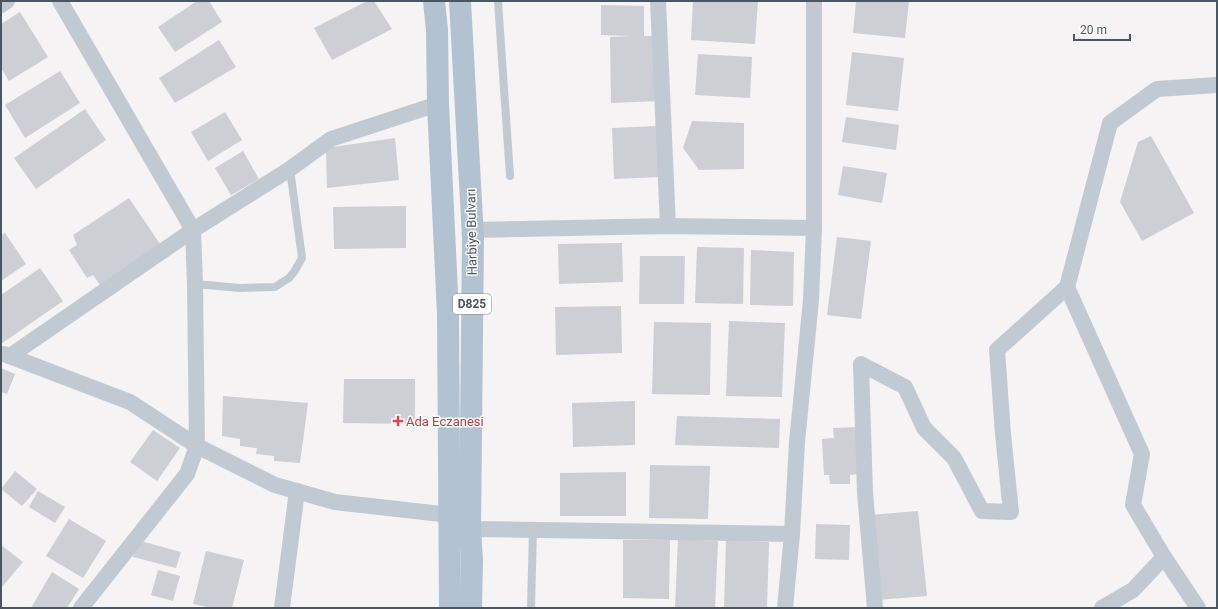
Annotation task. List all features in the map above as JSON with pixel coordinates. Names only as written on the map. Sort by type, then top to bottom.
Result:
[{"type":"main road","name":"Harbiye Bulvarı","points":[[434,1],[437,30],[438,104],[448,314],[450,608]]},
{"type":"main road","name":"Harbiye Bulvarı","points":[[460,1],[473,230],[470,529],[472,561],[471,608]]},
{"type":"street","points":[[1,4],[7,1]]},
{"type":"street","points":[[60,1],[193,230],[195,284],[197,446],[188,474],[81,608]]},
{"type":"street","points":[[658,1],[668,226]]},
{"type":"street","points":[[785,608],[792,534],[797,442],[811,300],[814,228],[814,1]]},
{"type":"street","points":[[875,608],[865,493],[861,364],[905,387],[924,428],[954,458],[982,511],[1011,512],[1003,434],[997,350],[1067,287],[1110,123],[1157,89],[1217,85]]},
{"type":"street","points":[[6,355],[193,230],[290,169],[331,139],[438,104]]},
{"type":"street","points":[[473,230],[668,226],[814,228]]},
{"type":"street","points":[[1067,287],[1142,454],[1133,505],[1164,557],[1198,608]]},
{"type":"street","points":[[6,355],[130,402],[197,446],[275,485],[335,502],[450,515]]},
{"type":"street","points":[[282,608],[297,491]]},
{"type":"street","points":[[470,529],[792,534]]},
{"type":"street","points":[[1102,608],[1133,590],[1164,557]]},
{"type":"lane","points":[[498,1],[510,176]]},
{"type":"lane","points":[[195,284],[240,288],[275,287],[289,278],[294,272],[302,258],[290,169]]},
{"type":"lane","points":[[531,608],[533,530]]},
{"type":"building","points":[[197,1],[209,1],[222,22],[175,52],[158,27]]},
{"type":"building","points":[[367,1],[374,1],[392,29],[332,60],[314,28]]},
{"type":"building","points":[[693,1],[758,1],[755,44],[691,40]]},
{"type":"building","points":[[856,1],[909,1],[905,38],[853,33]]},
{"type":"building","points":[[601,5],[644,6],[644,36],[658,36],[659,101],[611,103],[610,37],[632,36],[601,35]]},
{"type":"building","points":[[20,12],[48,57],[9,81],[1,68],[1,24]]},
{"type":"building","points":[[219,40],[236,67],[175,103],[159,78]]},
{"type":"building","points":[[852,52],[904,58],[898,111],[846,105]]},
{"type":"building","points":[[698,54],[752,57],[750,98],[695,95]]},
{"type":"building","points":[[60,71],[80,103],[25,138],[5,105]]},
{"type":"building","points":[[85,109],[106,140],[36,189],[14,158]]},
{"type":"building","points":[[225,112],[242,140],[208,161],[191,132]]},
{"type":"building","points":[[846,117],[899,125],[896,150],[842,142]]},
{"type":"building","points":[[692,121],[744,123],[744,169],[699,170],[683,148]]},
{"type":"building","points":[[658,126],[660,177],[614,179],[612,128]]},
{"type":"building","points":[[1151,136],[1194,213],[1142,241],[1120,202],[1138,142]]},
{"type":"building","points":[[395,138],[399,180],[327,188],[326,148]]},
{"type":"building","points":[[243,151],[259,179],[231,195],[215,168]]},
{"type":"building","points":[[843,166],[887,173],[882,203],[838,195]]},
{"type":"building","points":[[129,198],[160,244],[100,285],[93,275],[87,278],[69,250],[77,245],[73,235]]},
{"type":"building","points":[[406,206],[406,248],[334,249],[333,207]]},
{"type":"building","points":[[5,233],[26,264],[1,281],[1,235]]},
{"type":"building","points":[[837,237],[871,241],[861,319],[827,315]]},
{"type":"building","points":[[622,243],[623,282],[559,284],[558,244]]},
{"type":"building","points":[[697,247],[744,248],[743,304],[695,303]]},
{"type":"building","points":[[751,250],[794,252],[793,306],[750,305]]},
{"type":"building","points":[[640,256],[685,256],[684,304],[639,304]]},
{"type":"building","points":[[40,268],[63,301],[1,344],[1,295]]},
{"type":"building","points":[[621,306],[622,353],[556,355],[555,307]]},
{"type":"building","points":[[729,321],[785,323],[782,397],[726,396]]},
{"type":"building","points":[[654,322],[711,323],[710,395],[652,394]]},
{"type":"building","points":[[1,368],[15,374],[7,394],[1,392]]},
{"type":"building","points":[[344,379],[415,379],[415,424],[343,423]]},
{"type":"building","points":[[223,396],[308,403],[300,463],[274,461],[274,456],[256,454],[257,448],[240,446],[240,439],[222,436]]},
{"type":"building","points":[[635,401],[635,445],[573,447],[572,403]]},
{"type":"building","points":[[677,416],[780,419],[779,448],[675,445]]},
{"type":"building","points":[[859,427],[860,474],[850,475],[850,484],[830,484],[829,475],[824,475],[822,439],[834,438],[833,428]]},
{"type":"building","points":[[153,430],[180,448],[157,481],[130,462]]},
{"type":"building","points":[[650,465],[710,466],[708,519],[649,518]]},
{"type":"building","points":[[15,471],[37,489],[22,506],[1,489]]},
{"type":"building","points":[[626,472],[626,516],[560,516],[560,473]]},
{"type":"building","points":[[38,491],[65,507],[55,523],[29,507]]},
{"type":"building","points":[[918,511],[927,596],[877,600],[870,515]]},
{"type":"building","points":[[69,519],[106,541],[83,578],[46,556]]},
{"type":"building","points":[[816,524],[850,525],[849,560],[815,559]]},
{"type":"building","points":[[678,539],[718,541],[715,608],[675,608]]},
{"type":"building","points":[[137,540],[181,552],[176,568],[133,557]]},
{"type":"building","points":[[623,540],[670,540],[669,599],[623,598]]},
{"type":"building","points":[[726,540],[769,542],[767,608],[724,608]]},
{"type":"building","points":[[1,545],[23,562],[2,587],[1,586]]},
{"type":"building","points":[[206,551],[244,560],[232,608],[212,608],[193,604]]},
{"type":"building","points":[[158,570],[180,576],[173,601],[151,595]]},
{"type":"building","points":[[52,572],[79,589],[67,608],[31,608]]},
{"type":"place","name":"Ada Eczanesi","points":[[398,421]]}]
